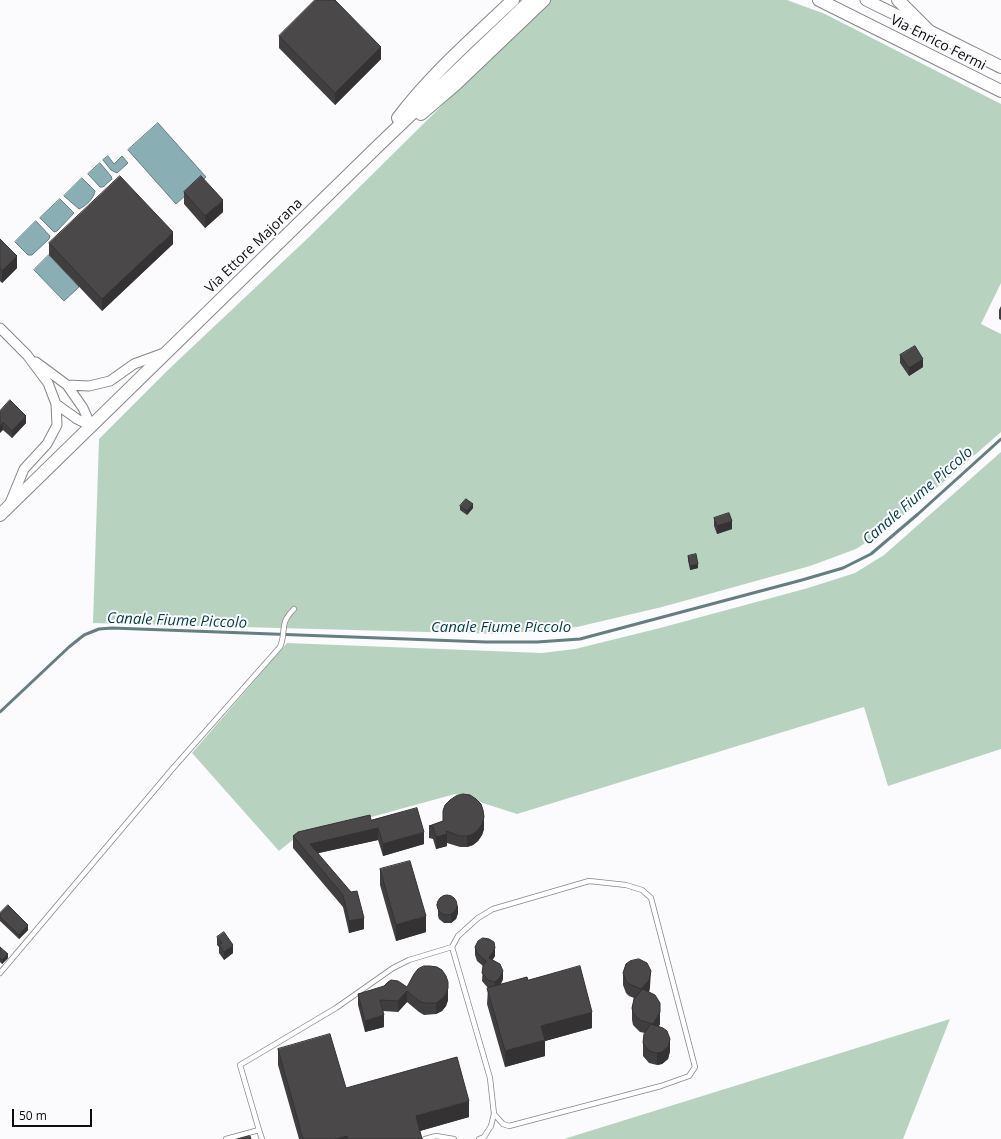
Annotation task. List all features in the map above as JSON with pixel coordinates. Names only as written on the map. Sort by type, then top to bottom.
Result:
[{"type":"main road","points":[[380,144],[414,96],[442,66],[513,0]]},
{"type":"main road","name":"Via Ettore Majorana","points":[[4,511],[380,144],[531,0]]},
{"type":"main road","points":[[380,144],[434,104],[544,0]]},
{"type":"main road","name":"Via Enrico Fermi","points":[[819,0],[1001,91]]},
{"type":"main road","points":[[898,0],[930,31]]},
{"type":"main road","name":"Via Enrico Fermi","points":[[930,31],[1001,67]]},
{"type":"street","name":"Via Enrico Fermi","points":[[866,0],[930,31]]},
{"type":"street","points":[[2,333],[27,355],[67,385],[83,408],[91,426]]},
{"type":"street","points":[[67,385],[89,386],[110,381],[134,364],[168,351]]},
{"type":"street","points":[[4,511],[24,469],[47,444],[57,425],[56,404],[48,383],[27,355]]},
{"type":"street","points":[[56,404],[77,419],[91,426]]},
{"type":"lane","points":[[0,973],[174,767],[280,647],[286,617],[294,609]]},
{"type":"lane","points":[[262,1139],[240,1065],[336,1008],[392,968],[409,960],[452,947],[458,936],[478,918],[493,909],[590,882],[626,885],[642,890],[650,898],[696,1067],[689,1076],[661,1086],[509,1126],[503,1124],[494,1114]]},
{"type":"lane","points":[[452,947],[490,1078],[494,1114],[491,1126],[484,1136],[479,1139]]},
{"type":"lane","points":[[226,1139],[259,1130]]},
{"type":"lane","points":[[426,1139],[436,1136],[454,1139]]},
{"type":"green space","points":[[551,0],[787,0],[825,14],[1001,104],[1001,283],[981,324],[1001,334],[1001,432],[885,530],[856,549],[810,566],[662,607],[577,627],[501,634],[93,623],[99,439],[169,369],[309,237],[495,53]]},
{"type":"green space","points":[[1001,452],[1001,749],[888,786],[864,707],[517,814],[455,794],[295,838],[279,851],[192,753],[287,643],[542,653],[575,649],[660,628],[808,588],[855,573],[884,555]]},
{"type":"green space","points":[[950,1019],[903,1139],[564,1139]]},
{"type":"water","points":[[158,123],[206,177],[176,204],[128,150]]},
{"type":"water","points":[[108,156],[114,164],[122,156],[128,163],[117,173],[111,170],[103,160]]},
{"type":"water","points":[[100,163],[112,179],[103,187],[100,187],[88,174]]},
{"type":"water","points":[[82,178],[95,191],[89,202],[79,209],[64,196]]},
{"type":"water","points":[[60,199],[74,213],[57,231],[54,232],[40,218]]},
{"type":"water","points":[[36,221],[50,236],[49,239],[32,255],[28,255],[15,242]]},
{"type":"water","points":[[49,255],[79,287],[64,301],[34,270]]},
{"type":"building","points":[[315,0],[335,0],[381,47],[335,93],[279,36]]},
{"type":"building","points":[[120,176],[173,232],[102,299],[49,243]]},
{"type":"building","points":[[201,176],[223,200],[205,216],[184,192]]},
{"type":"building","points":[[0,239],[17,256],[2,271],[0,268]]},
{"type":"building","points":[[915,346],[923,359],[909,368],[900,355]]},
{"type":"building","points":[[10,400],[26,416],[12,431],[3,422],[0,426],[0,411]]},
{"type":"building","points":[[466,499],[473,504],[467,511],[460,506]]},
{"type":"building","points":[[729,513],[732,521],[717,526],[714,518]]},
{"type":"building","points":[[696,554],[698,564],[690,566],[688,556]]},
{"type":"building","points":[[463,794],[470,795],[481,804],[484,817],[482,824],[473,834],[467,836],[460,836],[446,831],[447,834],[436,837],[433,827],[429,826],[443,821],[443,811],[445,805],[456,796]]},
{"type":"building","points":[[417,808],[424,832],[383,844],[378,828],[310,844],[351,892],[357,891],[364,918],[349,921],[343,895],[293,836],[298,832],[370,815],[371,820]]},
{"type":"building","points":[[410,861],[426,916],[396,925],[380,869]]},
{"type":"building","points":[[447,895],[454,898],[457,905],[454,912],[447,915],[440,912],[437,905],[440,898]]},
{"type":"building","points":[[8,905],[28,925],[19,935],[0,917],[0,913]]},
{"type":"building","points":[[224,932],[233,945],[224,952],[219,945],[222,943],[217,937]]},
{"type":"building","points":[[483,938],[494,942],[495,948],[489,958],[500,964],[503,971],[495,982],[488,980],[482,973],[483,966],[486,961],[477,953],[475,947],[478,941]]},
{"type":"building","points":[[0,947],[8,954],[2,960],[0,958]]},
{"type":"building","points":[[639,959],[647,963],[651,971],[649,980],[641,989],[629,984],[623,973],[626,964],[630,961]]},
{"type":"building","points":[[424,966],[437,967],[442,970],[446,976],[448,988],[442,999],[436,1003],[424,1003],[419,1001],[407,991],[398,1001],[380,1000],[384,1015],[365,1021],[358,994],[384,986],[391,980],[398,981],[407,987],[418,969]]},
{"type":"building","points":[[580,966],[592,1012],[541,1026],[545,1040],[505,1051],[487,988],[527,977],[528,980]]},
{"type":"building","points":[[643,989],[655,995],[660,1003],[660,1012],[653,1024],[640,1020],[633,1013],[632,1008],[634,999]]},
{"type":"building","points":[[651,1024],[667,1031],[670,1039],[668,1047],[662,1052],[657,1053],[649,1051],[643,1043],[644,1034]]},
{"type":"building","points":[[330,1034],[346,1088],[457,1057],[469,1101],[416,1116],[422,1139],[348,1139],[347,1136],[335,1139],[303,1139],[278,1049]]},
{"type":"building","points":[[250,1136],[251,1139],[238,1139]]},
{"type":"waterway","name":"Canale Fiume Piccolo","points":[[0,712],[69,647],[84,635],[99,629],[112,628],[486,642],[537,642],[580,639],[802,580],[843,568],[871,554],[1001,439]]}]
